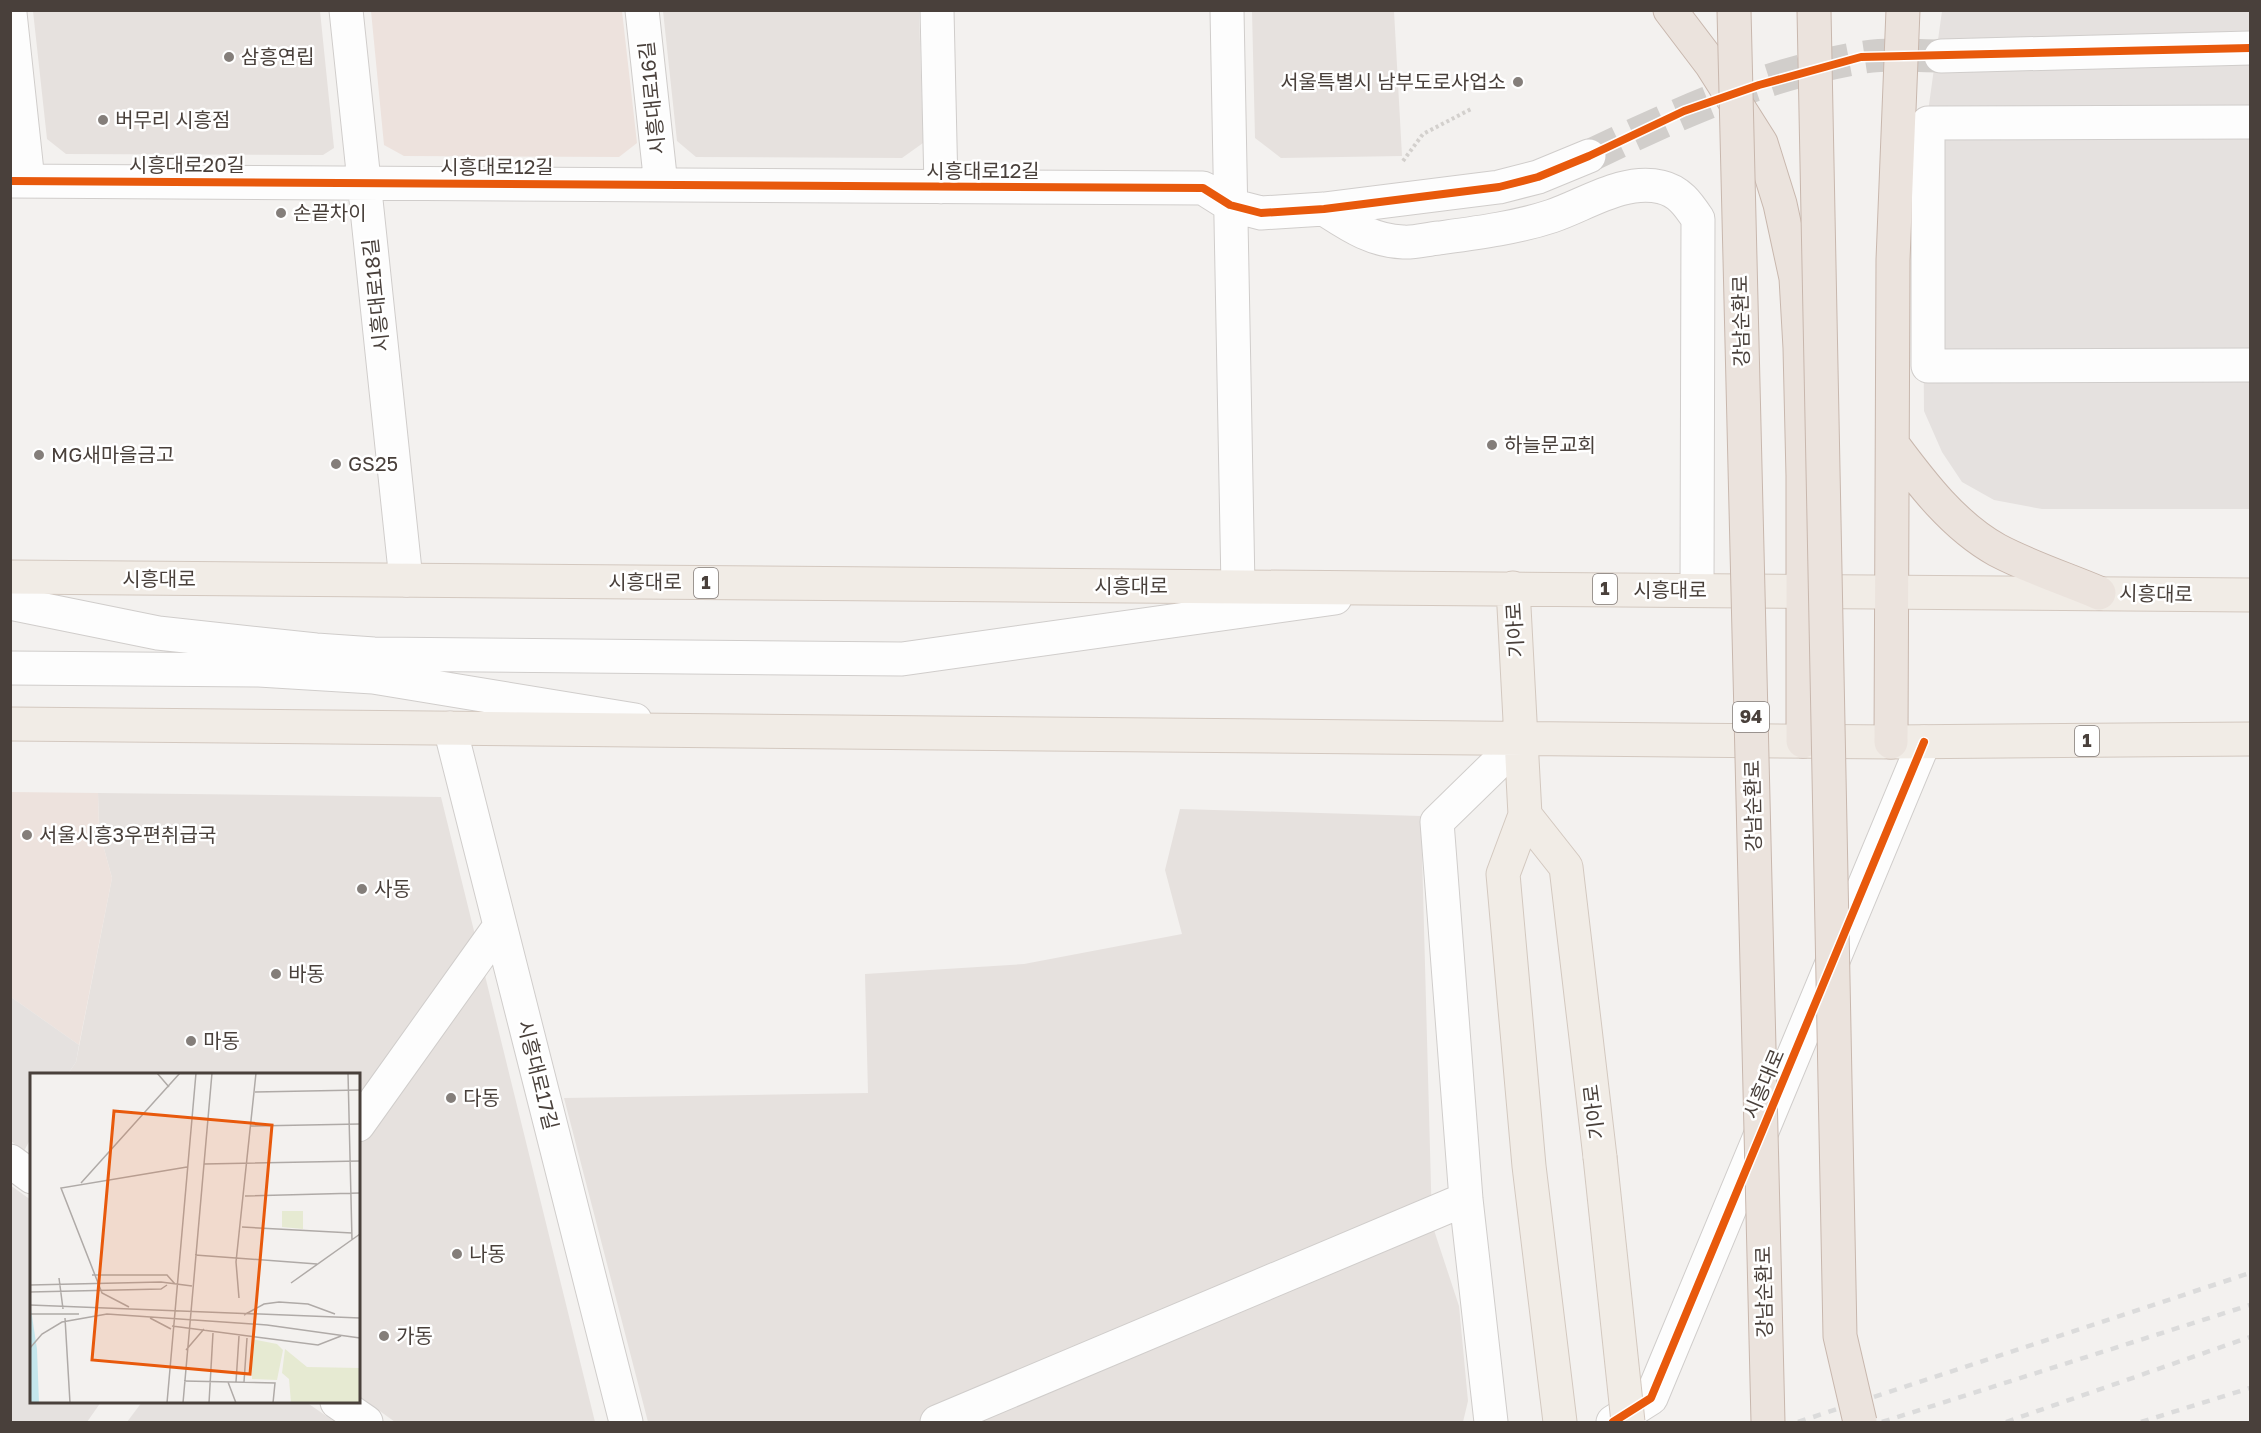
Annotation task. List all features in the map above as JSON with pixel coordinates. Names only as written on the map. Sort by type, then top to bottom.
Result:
[{"type":"highway","points":[[1670,10],[1711,64],[1761,143],[1780,204],[1796,278],[1800,348],[1803,741]]},
{"type":"highway","name":"강남순환로","points":[[1734,10],[1768,1422]]},
{"type":"highway","points":[[1814,10],[1840,1336],[1847,1422]]},
{"type":"highway","points":[[1891,742],[1893,260],[1903,10]]},
{"type":"highway","points":[[1893,445],[1950,514],[1996,549],[2099,593]]},
{"type":"highway","points":[[1840,1336],[1860,1422]]},
{"type":"main road","name":"시흥대로","points":[[10,578],[2250,595]]},
{"type":"main road","name":"기아로","points":[[1513,588],[1525,814],[1503,874],[1528,1166],[1560,1422]]},
{"type":"main road","name":"1","points":[[10,724],[1521,740],[1924,742],[2250,739]]},
{"type":"main road","name":"기아로","points":[[1525,814],[1566,867],[1628,1422]]},
{"type":"street","name":"시흥대로18길","points":[[346,10],[406,580]]},
{"type":"street","name":"시흥대로16길","points":[[642,10],[661,185]]},
{"type":"street","points":[[937,10],[941,187]]},
{"type":"street","points":[[1227,10],[1238,586]]},
{"type":"street","points":[[10,13],[19,181]]},
{"type":"street","points":[[1941,56],[2250,48]]},
{"type":"street","points":[[2250,122],[1928,123],[1928,366],[2250,365]]},
{"type":"street","name":"시흥대로12길","points":[[364,183],[1203,188],[1230,205],[1262,213],[1324,209],[1499,188],[1538,177],[1589,156]]},
{"type":"street","name":"시흥대로20길","points":[[19,181],[364,183]]},
{"type":"street","points":[[1324,209],[1365,235],[1403,243],[1483,232],[1551,216],[1588,200],[1632,186],[1659,186],[1675,192],[1686,201],[1698,219],[1697,590]]},
{"type":"street","points":[[10,603],[158,633],[374,654],[902,659],[1402,588]]},
{"type":"street","points":[[10,668],[259,670],[373,676],[695,730]]},
{"type":"street","name":"시흥대로17길","points":[[450,728],[626,1422]]},
{"type":"street","points":[[1491,1422],[1466,1198],[1437,822],[1521,740]]},
{"type":"street","name":"시흥대로","points":[[1613,1422],[1651,1398],[1924,742]]},
{"type":"street","points":[[360,1122],[500,926]]},
{"type":"street","points":[[10,1161],[30,1176]]},
{"type":"street","points":[[936,1422],[1466,1198]]},
{"type":"street","points":[[340,1403],[366,1422]]},
{"type":"path","points":[[1399,167],[1423,134],[1473,108]]},
{"type":"shaded area","points":[[33,11],[320,11],[334,148],[323,155],[66,154],[47,139]]},
{"type":"shaded area","points":[[371,11],[622,11],[637,143],[619,157],[404,156],[384,145]]},
{"type":"shaded area","points":[[663,11],[919,11],[923,143],[902,158],[696,157],[677,141]]},
{"type":"shaded area","points":[[1252,11],[1394,11],[1402,156],[1281,158],[1255,138]]},
{"type":"shaded area","points":[[1942,11],[2250,11],[2250,509],[2042,509],[1994,500],[1962,482],[1942,452],[1924,411],[1922,155]]},
{"type":"shaded area","points":[[11,792],[98,793],[99,830],[112,878],[79,1045],[11,997]]},
{"type":"shaded area","points":[[98,793],[441,797],[595,1422],[395,1422],[360,1397],[360,1073],[69,1073],[76,1062],[112,878],[99,830]]},
{"type":"shaded area","points":[[1180,809],[1421,816],[1432,1224],[1459,1306],[1468,1401],[1463,1422],[648,1422],[564,1098],[868,1093],[865,974],[1024,964],[1182,934],[1165,870]]},
{"type":"shaded area","points":[[11,997],[79,1045],[76,1062],[69,1073],[30,1073],[30,1140],[24,1151],[11,1141]]},
{"type":"shaded area","points":[[10,1185],[30,1199],[30,1403],[100,1403],[87,1422],[11,1422]]},
{"type":"shaded area","points":[[141,1403],[307,1403],[335,1422],[127,1422]]},
{"type":"tunnel","points":[[1589,156],[1687,111],[1789,74],[1869,56],[1941,56]]},
{"type":"railway","points":[[1798,1422],[2250,1273]]},
{"type":"railway","points":[[1882,1422],[2250,1305]]},
{"type":"railway","points":[[2006,1422],[2250,1337]]},
{"type":"railway","points":[[2141,1422],[2250,1388]]},
{"type":"cycle path","points":[[10,181],[1203,188],[1230,205],[1261,213],[1324,209],[1499,187],[1538,177],[1589,156],[1684,111],[1759,85],[1861,57],[2250,48]]},
{"type":"cycle path","points":[[1613,1422],[1651,1398],[1924,742]]},
{"type":"place","name":"삼흥연립","points":[[229,57]]},
{"type":"place","name":"서울특별시 남부도로사업소","points":[[1518,82]]},
{"type":"place","name":"버무리 시흥점","points":[[103,120]]},
{"type":"place","name":"손끝차이","points":[[281,213]]},
{"type":"place","name":"하늘문교회","points":[[1492,445]]},
{"type":"place","name":"MG새마을금고","points":[[39,455]]},
{"type":"place","name":"GS25","points":[[336,464]]},
{"type":"place","name":"서울시흥3우편취급국","points":[[27,835]]},
{"type":"place","name":"사동","points":[[362,889]]},
{"type":"place","name":"바동","points":[[276,974]]},
{"type":"place","name":"마동","points":[[191,1041]]},
{"type":"place","name":"다동","points":[[451,1098]]},
{"type":"place","name":"나동","points":[[457,1254]]},
{"type":"place","name":"가동","points":[[384,1336]]}]
